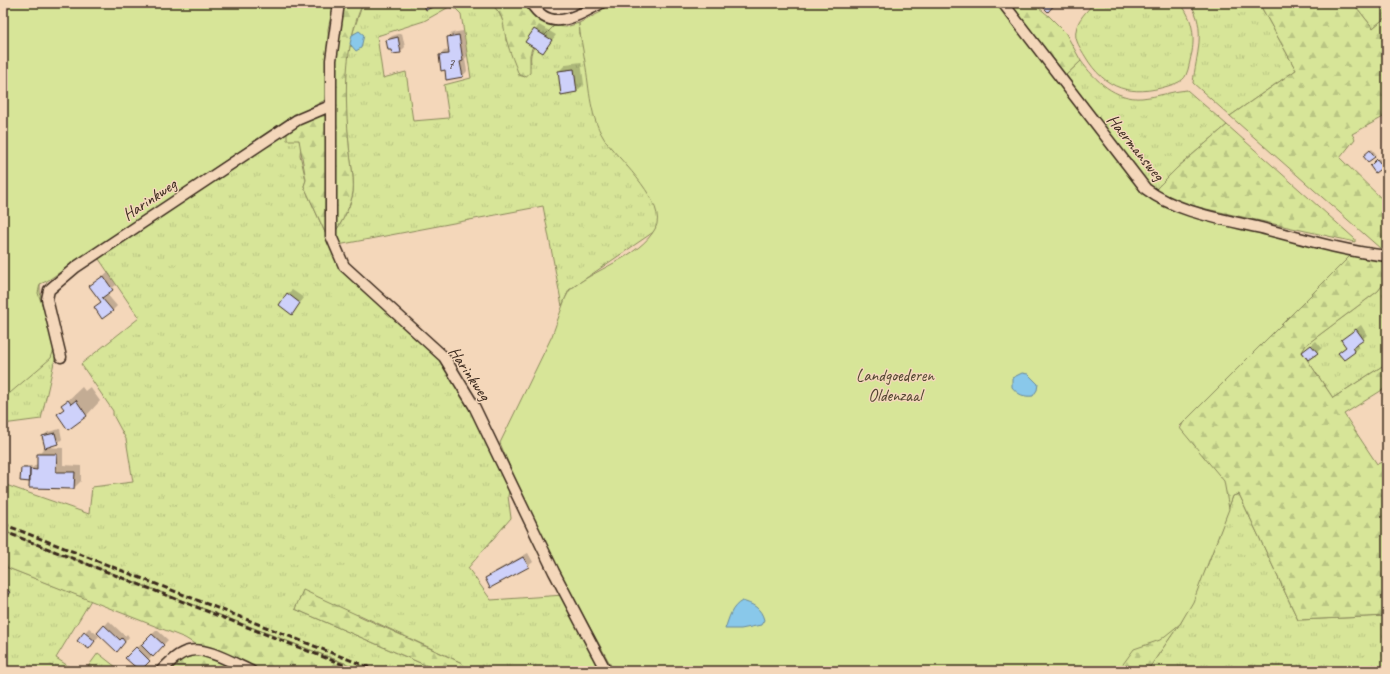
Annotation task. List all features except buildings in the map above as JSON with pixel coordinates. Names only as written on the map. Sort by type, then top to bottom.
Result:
[{"type":"street","name":"Harinkweg","points":[[339,3],[331,60],[331,236],[344,266],[444,357],[474,406],[554,572],[606,671]]},
{"type":"street","points":[[531,3],[542,16],[556,20],[567,20],[601,3]]},
{"type":"street","name":"Haermansweg","points":[[1003,3],[1146,188],[1162,200],[1193,211],[1344,250],[1387,256]]},
{"type":"street","name":"Harinkweg","points":[[61,357],[48,299],[49,290],[76,267],[297,120],[330,106]]},
{"type":"street","points":[[161,671],[175,657],[188,651],[200,650],[251,671]]},
{"type":"green space","points":[[3,3],[334,3],[328,29],[329,56],[325,100],[297,115],[296,113],[47,281],[40,284],[38,293],[56,344],[51,358],[3,399]]},
{"type":"green space","points":[[343,3],[363,3],[356,20],[352,37],[346,91],[353,192],[351,202],[343,220],[335,232],[335,60]]},
{"type":"green space","points":[[363,3],[490,3],[501,16],[506,41],[531,63],[534,47],[554,26],[566,27],[579,23],[580,34],[677,211],[652,233],[569,290],[562,306],[543,206],[338,245],[335,232],[343,220],[349,206],[354,187],[347,127],[345,85],[350,44],[351,47],[356,33],[352,35]],"holes":[[[449,7],[456,9],[461,14],[471,78],[444,85],[449,118],[413,121],[406,72],[383,78],[377,36],[424,21]]]},
{"type":"green space","points":[[490,3],[529,3],[547,24],[554,26],[532,48],[530,55],[530,73],[525,77],[519,75],[505,36],[503,21],[499,12]]},
{"type":"green space","name":"Landgoederen Oldenzaal","points":[[598,3],[1001,3],[1149,198],[1166,207],[1196,217],[1351,255],[1179,427],[1224,481],[1229,509],[1193,602],[1180,624],[1160,640],[1134,649],[1118,671],[614,671],[568,587],[525,502],[500,443],[552,336],[569,291],[590,276],[627,256],[648,239],[655,229],[657,219],[655,208],[649,196],[632,171],[607,143],[593,114],[579,23],[601,12]]},
{"type":"green space","points":[[1033,3],[1065,32],[1081,61],[1066,75],[1011,4]]},
{"type":"green space","points":[[1094,3],[1180,3],[1190,20],[1193,32],[1192,52],[1185,77],[1168,86],[1143,91],[1120,88],[1101,77],[1085,56],[1076,38],[1077,27],[1080,19]]},
{"type":"green space","points":[[1190,3],[1259,3],[1296,70],[1230,116],[1193,83],[1198,52],[1199,32],[1195,13]]},
{"type":"green space","points":[[1259,3],[1353,3],[1373,28],[1387,16],[1387,35],[1382,40],[1387,46],[1387,115],[1352,134],[1355,139],[1340,158],[1387,204],[1387,249],[1381,249],[1230,116],[1296,70]]},
{"type":"green space","points":[[1353,3],[1387,3],[1387,16],[1373,28]]},
{"type":"green space","points":[[1081,61],[1099,82],[1123,96],[1142,98],[1187,90],[1227,125],[1177,168],[1155,190],[1149,185],[1066,75]]},
{"type":"green space","points":[[323,112],[326,113],[325,214],[329,241],[304,186],[306,180],[299,140],[287,140],[287,130]]},
{"type":"green space","points":[[1227,125],[1355,239],[1355,242],[1193,206],[1165,196],[1155,190],[1177,168]]},
{"type":"green space","points":[[287,130],[299,140],[301,146],[300,155],[306,180],[304,186],[341,268],[346,275],[426,346],[441,362],[468,403],[510,487],[508,496],[511,518],[468,568],[491,600],[564,595],[604,671],[458,671],[462,663],[360,615],[295,609],[439,671],[365,671],[3,531],[3,484],[89,514],[92,487],[133,482],[126,439],[113,415],[113,411],[81,364],[139,318],[97,256]]},
{"type":"green space","points":[[3,174],[40,284],[42,302],[53,336],[56,354],[41,419],[3,424]]},
{"type":"green space","points":[[1157,203],[1196,217],[1387,260],[1387,279],[1378,291],[1306,345],[1302,352],[1333,398],[1387,363],[1387,387],[1344,414],[1377,464],[1387,460],[1387,616],[1298,620],[1239,494],[1233,496],[1207,566],[1181,622],[1147,671],[1079,671],[1149,493],[1183,423],[1114,356],[1103,252]]},
{"type":"green space","points":[[1387,279],[1387,363],[1333,398],[1302,352],[1303,347],[1378,291]]},
{"type":"green space","points":[[1239,494],[1298,620],[1387,616],[1387,671],[1147,671],[1181,622],[1207,566],[1233,496]]},
{"type":"green space","points":[[3,531],[365,671],[258,671],[202,648],[185,638],[3,566]]},
{"type":"green space","points":[[3,566],[91,600],[56,658],[76,671],[3,671]]},
{"type":"green space","points":[[303,590],[462,663],[458,671],[439,671],[295,609]]},
{"type":"green space","points":[[98,653],[121,671],[85,671]]},
{"type":"green space","points":[[193,654],[213,659],[239,671],[167,671],[185,655]]},
{"type":"water","points":[[359,31],[364,35],[361,48],[356,51],[350,44],[352,35]]},
{"type":"water","points":[[1022,373],[1028,374],[1038,384],[1037,390],[1033,396],[1021,395],[1012,387],[1012,378]]},
{"type":"water","points":[[742,601],[753,605],[761,612],[764,620],[761,625],[741,629],[725,629],[735,606]]},
{"type":"railway","points":[[3,524],[378,671]]},
{"type":"railway","points":[[3,531],[359,671]]}]
